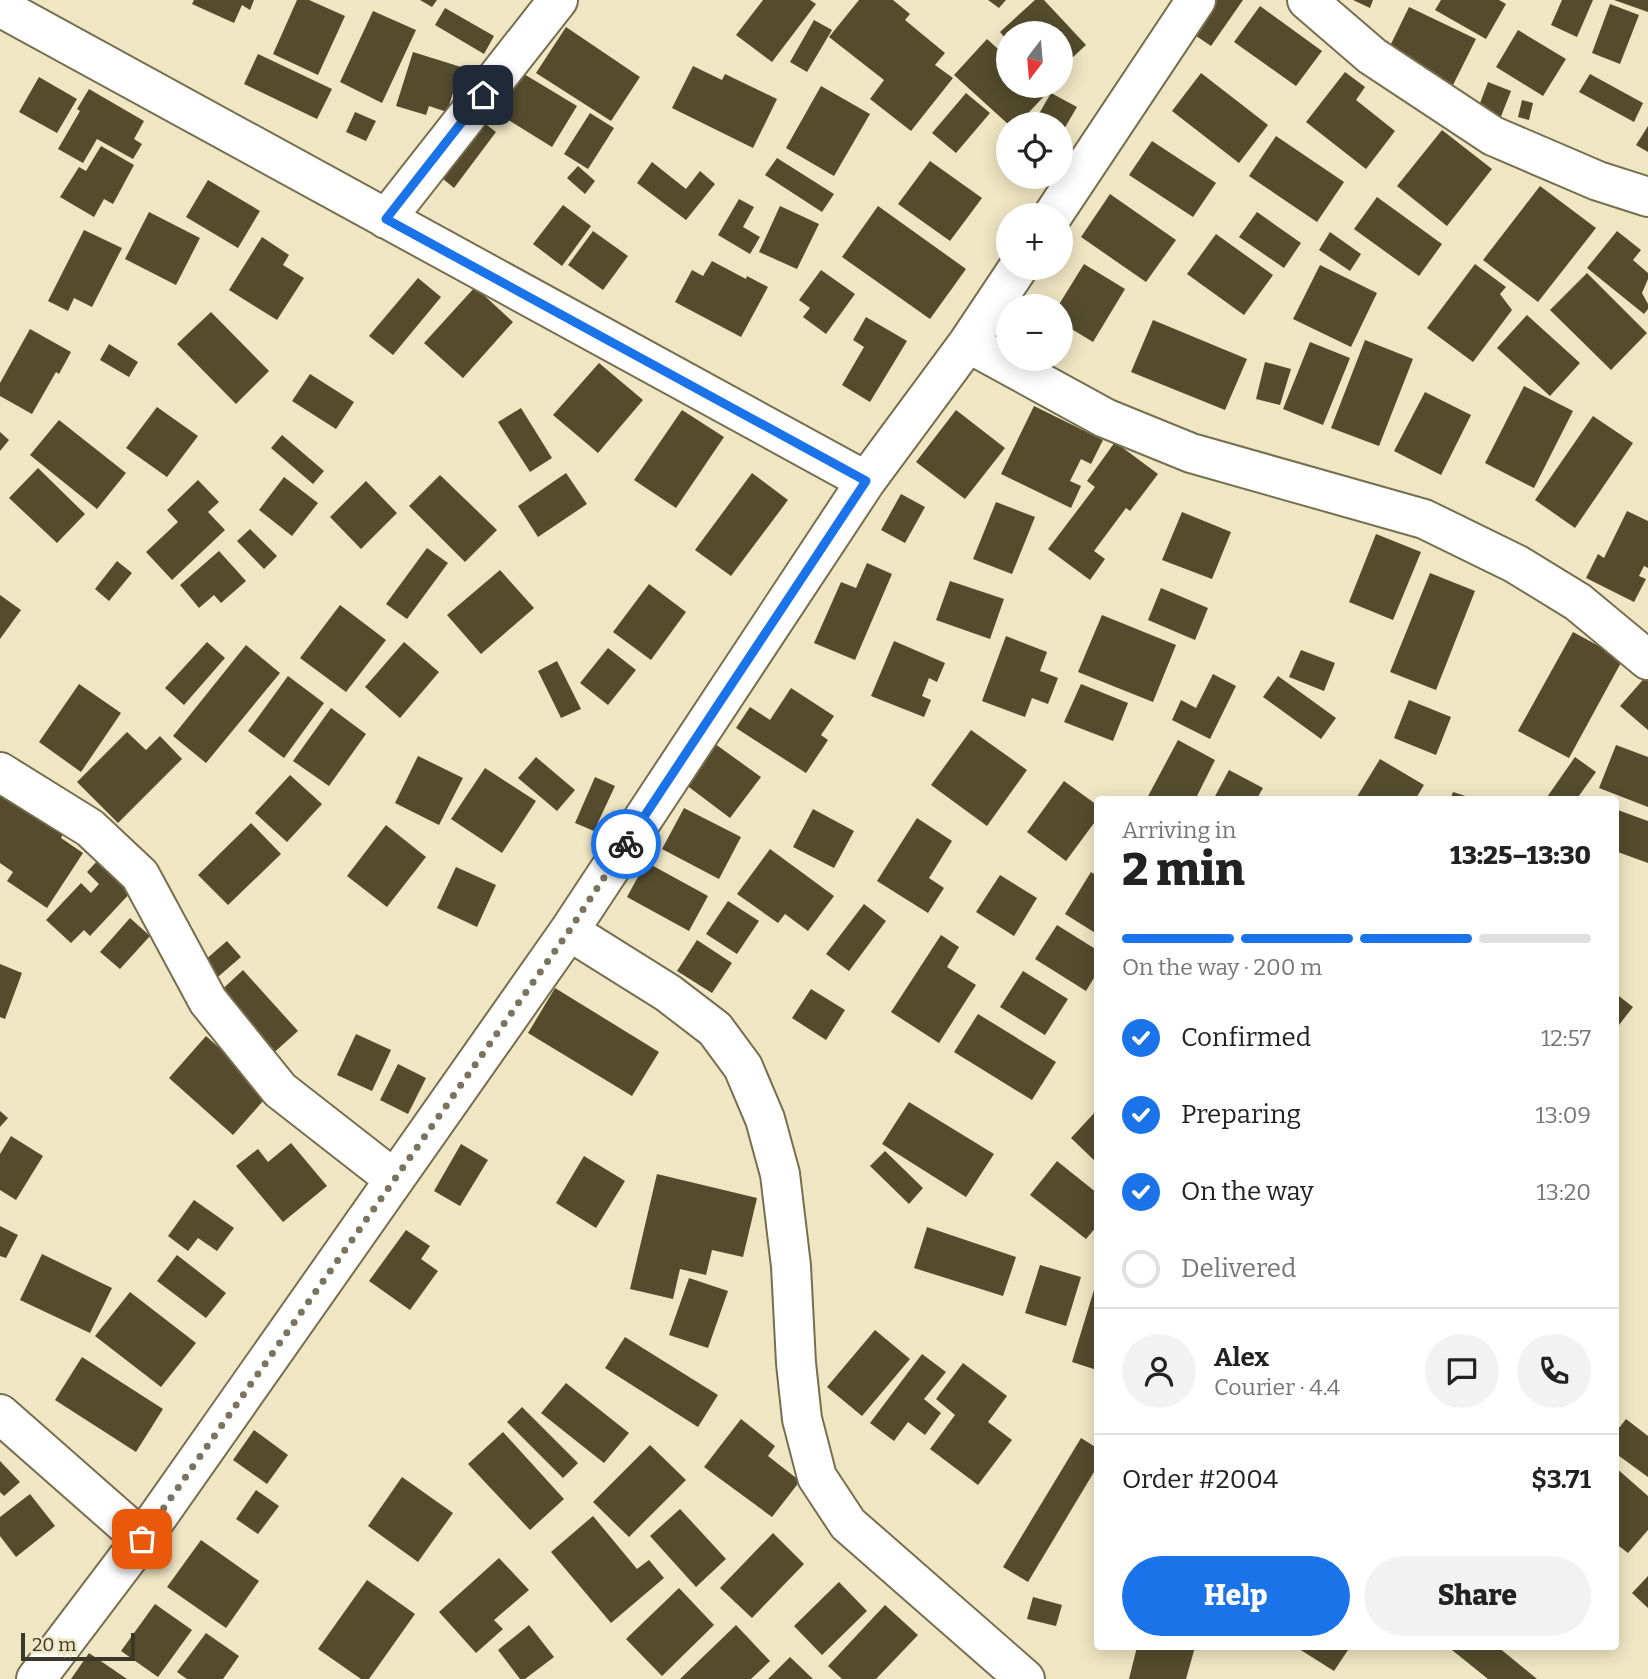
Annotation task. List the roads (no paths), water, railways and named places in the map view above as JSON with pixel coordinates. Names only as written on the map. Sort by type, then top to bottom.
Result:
[{"type":"street","points":[[386,219],[558,0]]},
{"type":"street","points":[[1061,203],[1196,0]]},
{"type":"street","points":[[1307,0],[1372,56],[1493,136],[1598,181],[1648,197]]},
{"type":"street","points":[[0,8],[866,481]]},
{"type":"street","points":[[36,1679],[142,1539],[569,931],[866,481],[1010,280]]},
{"type":"street","points":[[968,342],[1105,418],[1191,453],[1424,519],[1516,564],[1567,596],[1648,660]]},
{"type":"street","points":[[0,772],[90,828],[141,875],[208,1001],[280,1090],[394,1179]]},
{"type":"street","points":[[569,931],[668,993],[715,1029],[743,1067],[765,1119],[780,1174],[802,1419],[817,1478],[848,1524],[1026,1679]]},
{"type":"street","points":[[0,1414],[142,1539]]}]
